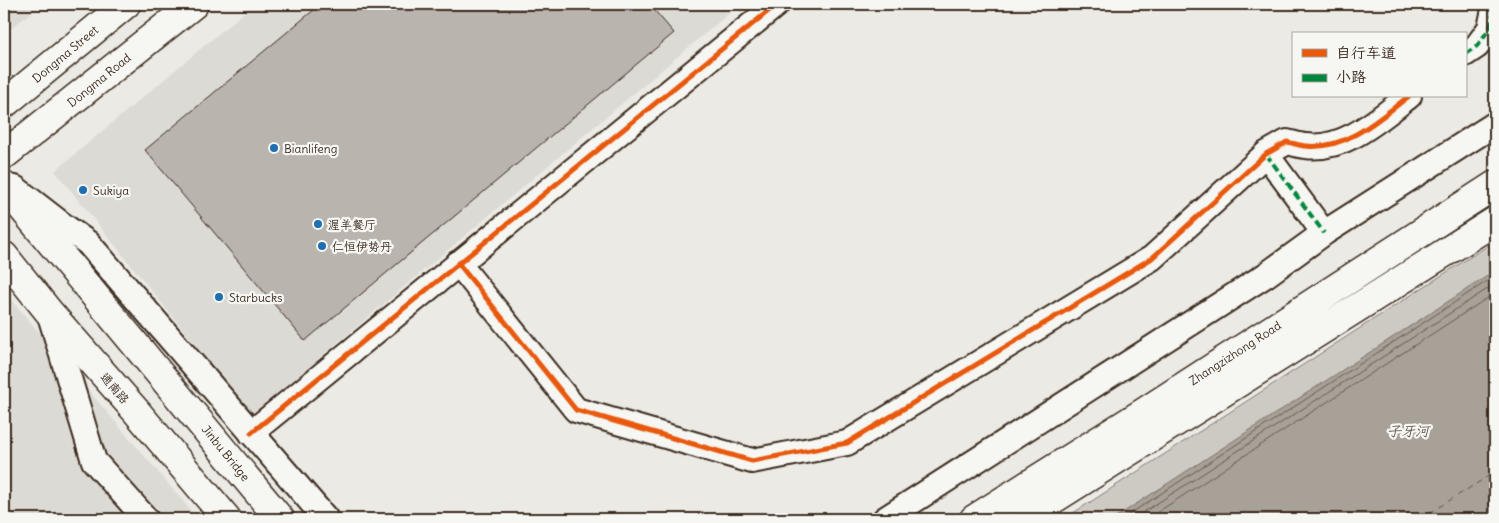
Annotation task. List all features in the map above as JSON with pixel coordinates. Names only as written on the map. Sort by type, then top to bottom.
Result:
[{"type":"main road","name":"Dongma Street","points":[[4,104],[126,4]]},
{"type":"main road","name":"Dongma Road","points":[[4,155],[194,4]]},
{"type":"main road","name":"Zhangzizhong Road","points":[[974,519],[1144,412],[1495,185]]},
{"type":"main road","name":"Jinbu Bridge","points":[[4,186],[280,519]]},
{"type":"main road","points":[[1022,519],[1495,221]]},
{"type":"main road","name":"通南路","points":[[4,256],[48,312],[136,411],[227,519]]},
{"type":"street","points":[[252,433],[777,4]]},
{"type":"street","points":[[1466,53],[1477,46],[1490,28],[1495,5]]},
{"type":"street","points":[[458,264],[576,410],[752,461],[847,444],[1152,258],[1266,154],[1287,142],[1307,147],[1329,145],[1358,134],[1406,98]]},
{"type":"street","points":[[885,519],[1495,124]]},
{"type":"street","points":[[1266,154],[1324,233]]},
{"type":"street","points":[[4,180],[88,243],[326,519]]},
{"type":"street","points":[[48,312],[94,461],[146,519]]},
{"type":"shaded area","points":[[4,4],[42,4],[4,34]]},
{"type":"shaded area","name":"仁恒伊势丹","points":[[254,4],[740,4],[252,415],[55,171]]},
{"type":"shaded area","name":"子牙河","points":[[1495,241],[1495,519],[1064,519]]},
{"type":"shaded area","points":[[4,291],[198,519],[4,519]]},
{"type":"water","name":"子牙河","points":[[1495,271],[1495,519],[1113,519]]},
{"type":"building","name":"仁恒伊势丹","points":[[321,4],[649,4],[674,33],[305,341],[145,150]]},
{"type":"ferry route","points":[[1420,519],[1495,472]]},
{"type":"marked path","points":[[1466,53],[1477,46],[1490,28],[1495,5]]},
{"type":"marked path","points":[[1266,154],[1324,233]]},
{"type":"cycle path","points":[[251,433],[777,4]]},
{"type":"cycle path","points":[[458,263],[576,410],[752,461],[847,443],[1152,258],[1266,154],[1287,142],[1304,146],[1320,146],[1348,138],[1374,123],[1406,98]]},
{"type":"place","name":"Bianlifeng","points":[[274,148]]},
{"type":"place","name":"Sukiya","points":[[83,190]]},
{"type":"place","name":"渥羊餐厅","points":[[318,224]]},
{"type":"place","name":"仁恒伊势丹","points":[[322,246]]},
{"type":"place","name":"Starbucks","points":[[219,297]]}]
